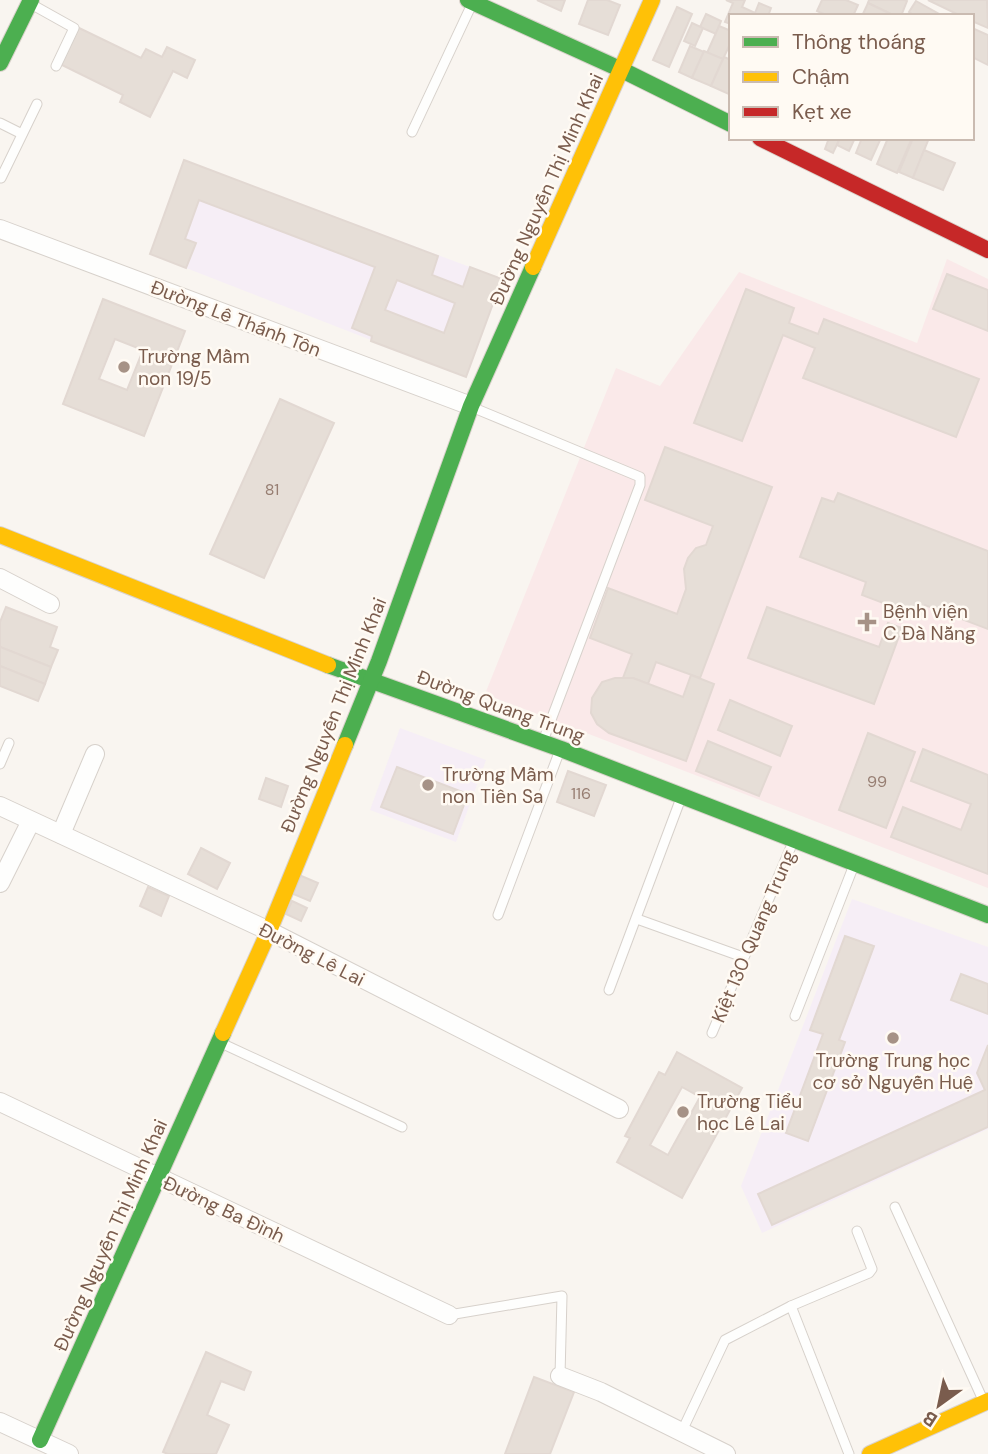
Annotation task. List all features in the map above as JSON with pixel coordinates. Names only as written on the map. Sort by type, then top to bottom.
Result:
[{"type":"street","name":"Đường Nguyễn Thị Minh Khai","points":[[40,1440],[269,932],[370,682],[471,406],[652,0]]},
{"type":"street","points":[[470,1],[729,123]]},
{"type":"street","points":[[0,64],[30,2]]},
{"type":"street","points":[[764,140],[988,250]]},
{"type":"street","name":"Đường Lê Thánh Tôn","points":[[0,229],[471,406]]},
{"type":"street","name":"Đường Quang Trung","points":[[0,535],[370,682],[561,749],[988,915]]},
{"type":"street","points":[[0,579],[50,604]]},
{"type":"street","points":[[61,834],[95,754]]},
{"type":"street","name":"Đường Lê Lai","points":[[0,806],[269,932],[619,1109]]},
{"type":"street","points":[[0,883],[32,821]]},
{"type":"street","name":"Đường Ba Đình","points":[[0,1102],[449,1315]]},
{"type":"street","points":[[560,1376],[601,1392],[726,1454]]},
{"type":"street","points":[[870,1454],[889,1450],[986,1401]]},
{"type":"street","points":[[0,1422],[69,1454]]},
{"type":"lane","points":[[412,132],[470,1]]},
{"type":"lane","points":[[30,2],[74,28],[56,66]]},
{"type":"lane","points":[[1,178],[37,104]]},
{"type":"lane","points":[[0,123],[22,134]]},
{"type":"lane","points":[[471,406],[640,477],[640,485],[542,742]]},
{"type":"lane","points":[[0,764],[9,743]]},
{"type":"lane","points":[[498,915],[561,749]]},
{"type":"lane","points":[[609,990],[682,796]]},
{"type":"lane","name":"Kiệt 130 Quang Trung","points":[[712,1032],[793,840]]},
{"type":"lane","points":[[795,1017],[855,863]]},
{"type":"lane","points":[[637,919],[743,957]]},
{"type":"lane","points":[[219,1043],[402,1127]]},
{"type":"lane","points":[[895,1207],[986,1401]]},
{"type":"lane","points":[[682,1431],[725,1340],[791,1306],[869,1273],[872,1269],[857,1231]]},
{"type":"lane","points":[[449,1315],[562,1296],[560,1376]]},
{"type":"lane","points":[[791,1306],[849,1454]]},
{"type":"shaded area","points":[[184,160],[502,279],[466,377],[150,254]]},
{"type":"shaded area","name":"Bệnh viện C Đà Nẵng","points":[[947,259],[988,279],[988,888],[485,694],[616,368],[660,386],[739,272],[917,343]]},
{"type":"shaded area","name":"Trường Mầm non Tiên Sa","points":[[400,728],[486,760],[456,842],[370,810]]},
{"type":"shaded area","name":"Trường Trung học cơ sở Nguyễn Huệ","points":[[852,899],[988,947],[988,1129],[762,1233],[741,1186]]},
{"type":"building","points":[[537,0],[565,0],[561,11]]},
{"type":"building","points":[[588,0],[607,0],[620,5],[608,35],[579,24]]},
{"type":"building","points":[[726,0],[745,0],[742,7],[755,13],[759,3],[771,8],[769,14],[729,14],[729,23],[725,22],[733,3]]},
{"type":"building","points":[[822,0],[846,0],[858,5],[854,14],[824,14],[817,11]]},
{"type":"building","points":[[869,0],[907,1],[902,14],[891,14],[868,3]]},
{"type":"building","points":[[928,0],[987,0],[988,28],[974,22],[974,14],[957,14]]},
{"type":"building","points":[[916,1],[939,14],[912,14],[909,12]]},
{"type":"building","points":[[868,3],[891,14],[863,14]]},
{"type":"building","points":[[677,7],[692,14],[669,67],[653,60]]},
{"type":"building","points":[[706,14],[721,21],[716,34],[700,27]]},
{"type":"building","points":[[692,23],[703,28],[695,46],[684,41]]},
{"type":"building","points":[[719,26],[729,30],[729,46],[723,59],[707,53]]},
{"type":"building","points":[[77,27],[141,58],[146,49],[162,57],[167,47],[195,60],[187,78],[173,71],[150,117],[120,102],[123,95],[60,64]]},
{"type":"building","points":[[974,29],[988,35],[988,65],[974,58]]},
{"type":"building","points":[[690,46],[704,52],[692,78],[679,72]]},
{"type":"building","points":[[704,51],[723,59],[711,86],[692,78]]},
{"type":"building","points":[[724,57],[729,59],[729,94],[711,86]]},
{"type":"building","points":[[828,140],[839,140],[833,153],[825,149]]},
{"type":"building","points":[[839,140],[854,140],[849,151],[837,145]]},
{"type":"building","points":[[861,140],[880,140],[871,160],[856,153]]},
{"type":"building","points":[[887,140],[911,140],[897,173],[877,164]]},
{"type":"building","points":[[912,140],[928,140],[913,178],[899,172]]},
{"type":"building","points":[[924,150],[955,163],[943,190],[913,178]]},
{"type":"building","points":[[184,160],[438,256],[432,275],[463,287],[470,267],[502,279],[466,377],[371,341],[372,336],[352,328],[375,267],[199,200],[185,239],[196,243],[186,268],[150,254]],"holes":[[[397,280],[455,303],[444,333],[385,310]]]},
{"type":"building","points":[[947,274],[988,290],[988,331],[933,309]]},
{"type":"building","points":[[746,289],[794,308],[789,323],[818,334],[824,319],[979,379],[956,437],[803,378],[815,348],[783,335],[742,441],[694,423]]},
{"type":"building","name":"Trường Mầm non 19/5","points":[[103,299],[185,331],[144,436],[63,404]],"holes":[[[115,339],[143,350],[127,390],[99,379]]]},
{"type":"building","points":[[280,399],[334,423],[264,578],[210,554]]},
{"type":"building","points":[[665,447],[772,487],[700,678],[656,662],[648,684],[633,678],[623,678],[632,654],[590,638],[608,588],[677,614],[686,589],[684,569],[688,558],[696,548],[706,545],[713,526],[645,500]]},
{"type":"building","points":[[838,493],[988,551],[988,629],[925,605],[920,617],[862,595],[866,582],[800,557],[822,498],[834,502]]},
{"type":"building","points":[[6,607],[57,627],[50,647],[58,650],[51,667],[0,647],[0,622]]},
{"type":"building","points":[[767,607],[879,647],[888,623],[902,628],[874,704],[748,658]]},
{"type":"building","points":[[0,647],[51,667],[45,684],[0,666]]},
{"type":"building","points":[[0,666],[45,684],[38,701],[0,686]]},
{"type":"building","points":[[691,675],[714,684],[686,761],[609,733],[597,724],[591,713],[592,698],[602,682],[615,678],[633,678],[683,697]]},
{"type":"building","points":[[730,700],[792,726],[780,756],[718,730]]},
{"type":"building","points":[[868,733],[915,752],[886,828],[839,810]]},
{"type":"building","points":[[708,741],[771,767],[759,796],[696,771]]},
{"type":"building","points":[[923,749],[988,775],[988,874],[891,837],[903,807],[961,830],[971,804],[911,781]]},
{"type":"building","points":[[397,767],[468,794],[453,834],[381,807]]},
{"type":"building","points":[[568,771],[606,785],[594,816],[557,802]]},
{"type":"building","points":[[266,778],[288,786],[281,807],[259,799]]},
{"type":"building","points":[[201,848],[230,863],[217,889],[188,874]]},
{"type":"building","points":[[299,875],[318,883],[310,901],[291,893]]},
{"type":"building","points":[[148,887],[169,896],[161,916],[140,906]]},
{"type":"building","points":[[292,901],[307,908],[301,921],[286,914]]},
{"type":"building","points":[[845,936],[874,946],[839,1040],[845,1042],[808,1141],[786,1133],[823,1034],[810,1030]]},
{"type":"building","points":[[961,974],[988,984],[988,1014],[951,1000]]},
{"type":"building","points":[[988,1045],[988,1127],[772,1225],[758,1194],[985,1090],[977,1073]]},
{"type":"building","name":"Trường Tiểu học Lê Lai","points":[[677,1052],[742,1088],[682,1198],[617,1162],[630,1138],[625,1136],[659,1072],[665,1075]],"holes":[[[682,1087],[700,1097],[668,1155],[650,1145]]]},
{"type":"building","points":[[206,1352],[251,1372],[244,1390],[221,1381],[207,1415],[229,1425],[216,1454],[163,1452]]},
{"type":"building","points":[[534,1377],[574,1392],[550,1454],[505,1454]]},
{"type":"traffic: fast","points":[[0,63],[31,0]]},
{"type":"traffic: fast","points":[[468,0],[622,70],[729,123]]},
{"type":"traffic: fast","points":[[345,745],[379,661],[471,406],[533,267]]},
{"type":"traffic: fast","points":[[328,665],[561,749],[988,915]]},
{"type":"traffic: fast","points":[[40,1440],[223,1033]]},
{"type":"traffic: slow","points":[[533,267],[652,0]]},
{"type":"traffic: slow","points":[[0,535],[328,665]]},
{"type":"traffic: slow","points":[[223,1033],[269,931],[345,745]]},
{"type":"traffic: slow","points":[[870,1454],[988,1401]]},
{"type":"traffic: jam","points":[[764,140],[988,250]]},
{"type":"place","name":"Trường Mầm non 19/5","points":[[124,367]]},
{"type":"place","name":"Bệnh viện C Đà Nẵng","points":[[867,622]]},
{"type":"place","name":"Trường Mầm non Tiên Sa","points":[[428,785]]},
{"type":"place","name":"Trường Trung học cơ sở Nguyễn Huệ","points":[[893,1038]]},
{"type":"place","name":"Trường Tiểu học Lê Lai","points":[[683,1112]]}]
